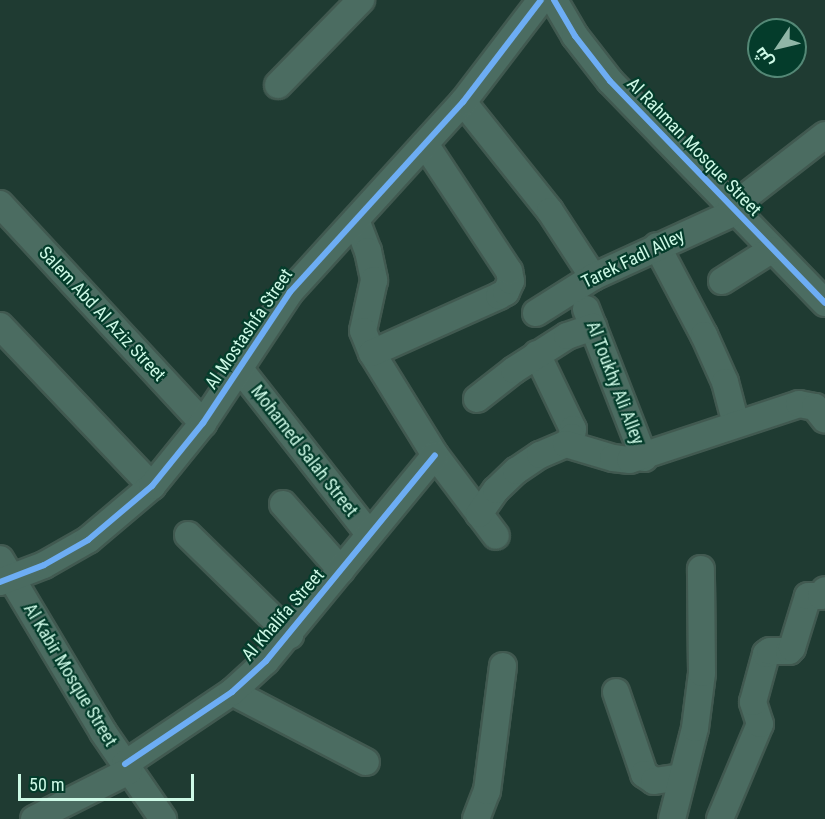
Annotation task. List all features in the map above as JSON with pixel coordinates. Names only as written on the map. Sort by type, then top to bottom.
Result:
[{"type":"street","points":[[278,85],[361,0]]},
{"type":"street","name":"Al Mostashfa Street","points":[[4,574],[88,540],[152,486],[203,423],[290,292],[463,102],[541,0]]},
{"type":"street","name":"Al Rahman Mosque Street","points":[[554,0],[575,36],[610,81],[771,250],[825,303]]},
{"type":"street","points":[[463,102],[550,211],[593,277]]},
{"type":"street","name":"Tarek Fadl Alley","points":[[536,313],[593,277],[733,210],[825,135]]},
{"type":"street","points":[[372,353],[499,296],[506,292],[511,281],[508,271],[425,144]]},
{"type":"street","name":"Salem Abd Al Aziz Street","points":[[0,204],[203,423]]},
{"type":"street","points":[[356,220],[368,251],[374,280],[363,331],[372,353],[435,455],[496,537]]},
{"type":"street","points":[[657,246],[704,335],[725,382],[736,424]]},
{"type":"street","points":[[722,280],[771,250]]},
{"type":"street","name":"Al Toukhy Ali Alley","points":[[537,354],[567,336],[589,318],[644,458]]},
{"type":"street","points":[[0,326],[152,486]]},
{"type":"street","points":[[477,399],[537,354],[573,429],[572,437],[566,444],[540,455],[516,471],[496,490],[479,514]]},
{"type":"street","name":"Mohamed Salah Street","points":[[239,368],[369,534]]},
{"type":"street","points":[[566,444],[613,458],[630,460],[644,458],[736,424],[799,404],[815,407],[825,420]]},
{"type":"street","name":"Al Khalifa Street","points":[[34,819],[127,767],[232,692],[290,635],[369,534],[435,455]]},
{"type":"street","points":[[283,504],[341,570]]},
{"type":"street","points":[[188,535],[290,635]]},
{"type":"street","points":[[672,819],[695,728],[702,674],[701,569]]},
{"type":"street","name":"Al Kabir Mosque Street","points":[[4,574],[127,767],[163,819]]},
{"type":"street","points":[[720,819],[759,724],[753,702],[766,654],[770,651],[789,651],[792,648],[808,596],[821,596],[825,590]]},
{"type":"street","points":[[476,819],[487,791],[503,666]]},
{"type":"street","points":[[232,692],[366,762]]},
{"type":"street","points":[[615,692],[644,774],[654,781],[682,777]]},
{"type":"cycle path","points":[[0,582],[44,565],[88,540],[152,486],[203,423],[290,292],[463,102],[541,0]]},
{"type":"cycle path","points":[[554,0],[575,36],[610,81],[825,303]]},
{"type":"cycle path","points":[[125,764],[232,692],[266,661],[435,455]]}]
